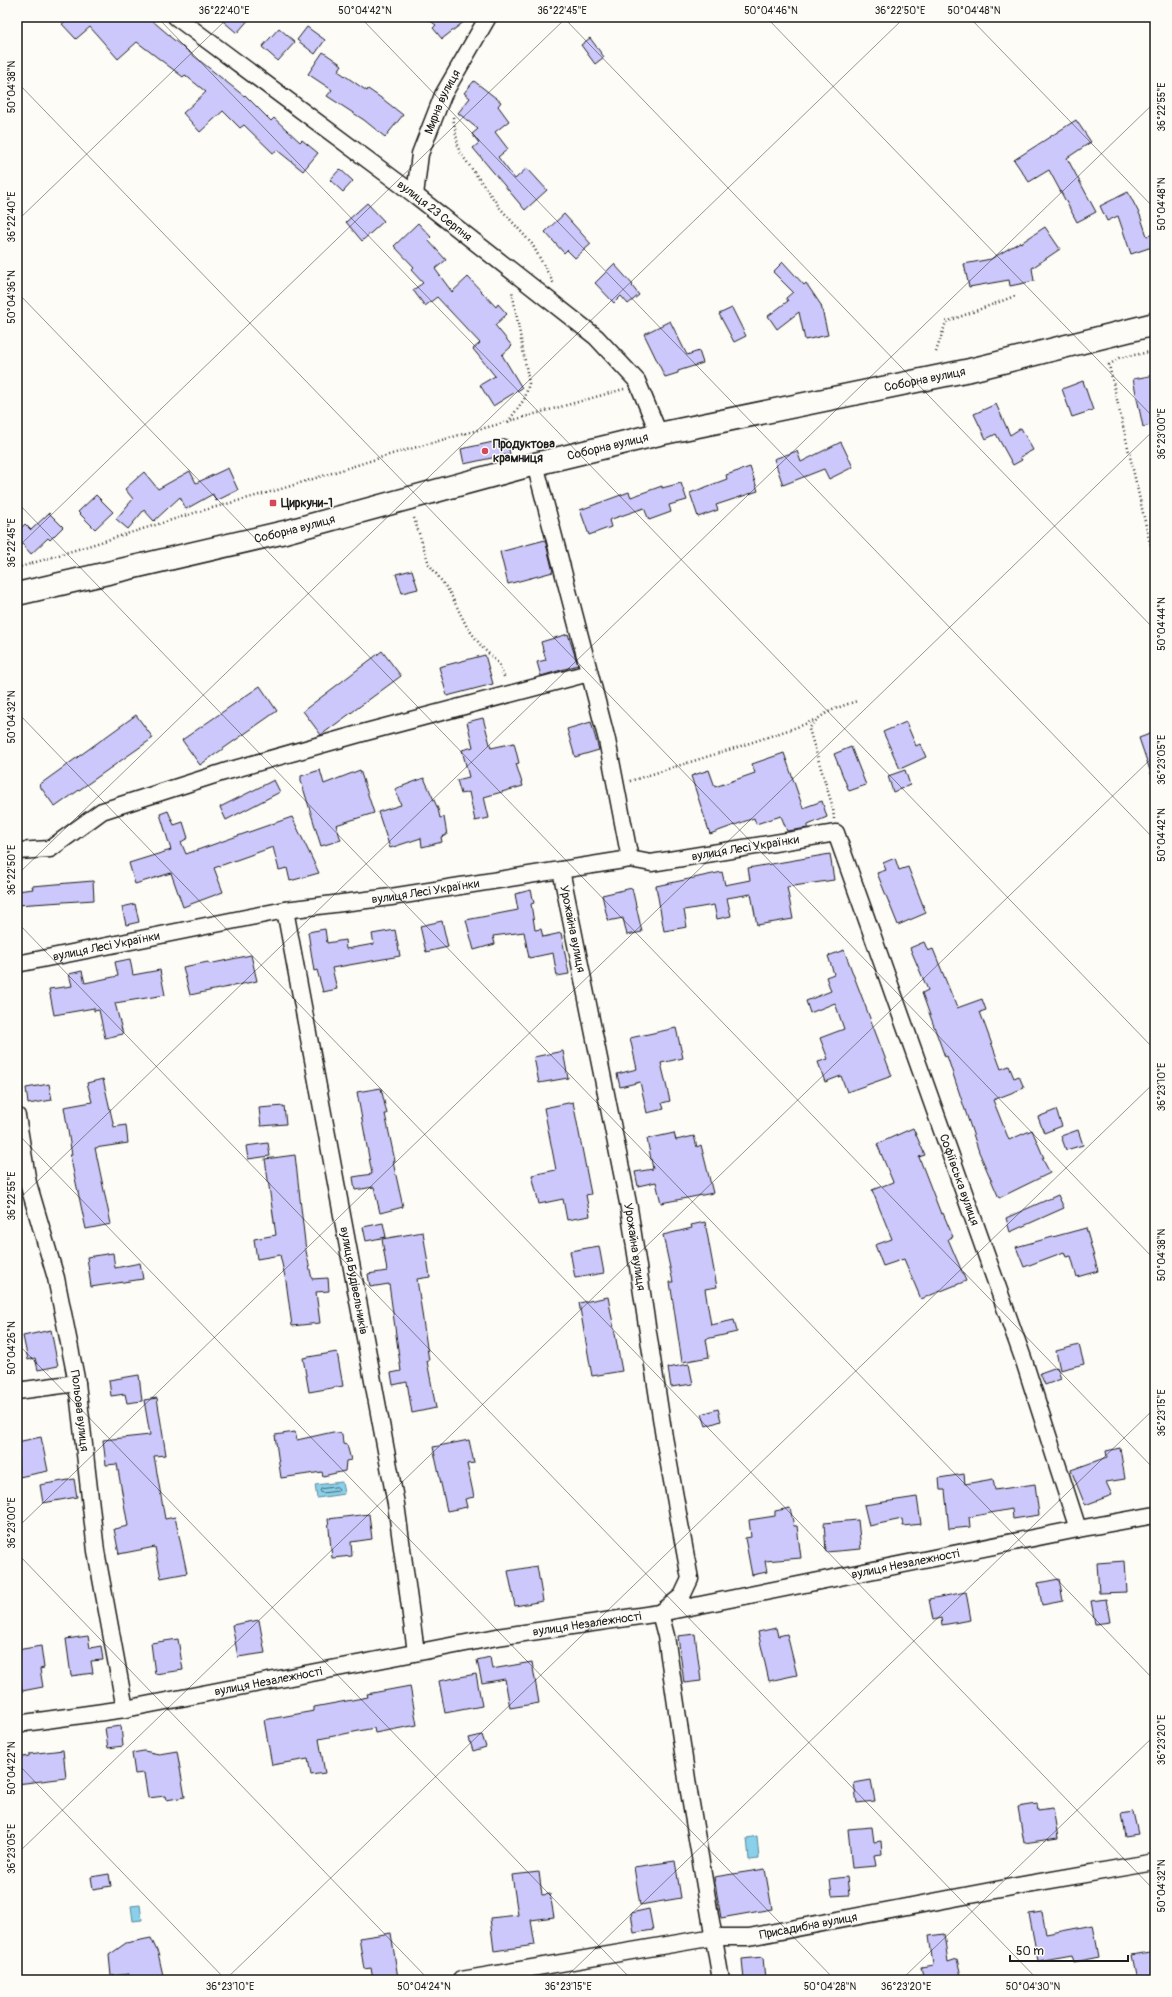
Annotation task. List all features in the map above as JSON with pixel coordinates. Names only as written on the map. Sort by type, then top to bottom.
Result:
[{"type":"street","name":"вулиця 23 Серпня","points":[[176,17],[415,195],[596,337],[637,381],[660,434]]},
{"type":"street","name":"Мирна вулиця","points":[[415,195],[420,154],[443,95],[488,17]]},
{"type":"street","name":"Соборна вулиця","points":[[17,594],[285,532],[535,464],[660,434],[970,370],[1155,324]]},
{"type":"street","points":[[535,464],[607,740],[630,859]]},
{"type":"street","points":[[17,851],[50,849],[102,811],[209,777],[366,732],[589,673]]},
{"type":"street","name":"вулиця Лесі Українки","points":[[17,964],[285,910],[392,898],[630,859],[651,863],[836,833]]},
{"type":"street","name":"Софіївська вулиця","points":[[836,833],[1024,1361],[1078,1529]]},
{"type":"street","name":"Урожайна вулиця","points":[[561,870],[594,1026],[629,1208],[664,1437],[690,1579],[682,1596],[660,1613]]},
{"type":"street","name":"вулиця Будівельників","points":[[285,910],[396,1504],[416,1652]]},
{"type":"street","name":"Польова вулиця","points":[[17,1116],[28,1183],[56,1278],[77,1383],[96,1551],[125,1709]]},
{"type":"street","points":[[17,1391],[77,1383]]},
{"type":"street","name":"вулиця Незалежності","points":[[17,1724],[125,1709],[497,1637],[660,1613],[1078,1529],[1155,1515]]},
{"type":"street","points":[[660,1613],[666,1636],[688,1786],[721,1980]]},
{"type":"street","name":"Присадибна вулиця","points":[[461,1980],[714,1937],[749,1937],[1028,1884],[1155,1862]]},
{"type":"path","points":[[454,112],[452,119],[458,151],[484,187],[532,244],[554,283],[554,304]]},
{"type":"path","points":[[505,266],[513,296],[529,383],[526,398],[508,422]]},
{"type":"path","points":[[936,352],[946,322],[1015,296]]},
{"type":"path","points":[[1155,351],[1119,358],[1109,365],[1149,539],[1155,557]]},
{"type":"path","points":[[17,568],[194,513],[281,489],[392,454],[624,389],[643,395]]},
{"type":"path","points":[[414,518],[429,564],[450,591],[467,627],[482,647],[499,664],[510,694]]},
{"type":"path","points":[[616,785],[803,726],[824,714],[857,701]]},
{"type":"path","points":[[814,720],[809,729],[833,808],[836,833]]},
{"type":"water","points":[[342,1482],[344,1494],[317,1498],[315,1485]]},
{"type":"water","points":[[757,1836],[759,1859],[749,1860],[747,1838]]},
{"type":"water","points":[[140,1905],[142,1920],[133,1921],[131,1906]]},
{"type":"building","points":[[70,17],[148,17],[169,36],[244,96],[245,95],[271,121],[274,118],[300,142],[302,140],[318,153],[303,171],[277,150],[273,153],[244,125],[240,128],[223,111],[200,132],[183,113],[206,92],[185,75],[183,77],[137,42],[118,59],[90,27],[76,39],[62,24]]},
{"type":"building","points":[[218,17],[251,17],[237,33]]},
{"type":"building","points":[[425,17],[470,17],[442,39],[433,28],[436,25]]},
{"type":"building","points":[[307,27],[325,40],[315,54],[297,40]]},
{"type":"building","points":[[279,28],[295,42],[278,61],[262,47]]},
{"type":"building","points":[[590,38],[604,57],[595,64],[581,45]]},
{"type":"building","points":[[323,52],[342,65],[338,71],[367,91],[368,89],[403,115],[385,137],[364,120],[327,96],[332,90],[308,74]]},
{"type":"building","points":[[474,81],[501,102],[498,106],[509,121],[495,132],[508,149],[498,157],[515,179],[527,168],[547,190],[525,210],[473,148],[479,143],[472,134],[478,129],[458,113],[470,98],[464,93]]},
{"type":"building","points":[[1076,120],[1091,142],[1067,158],[1096,212],[1077,222],[1049,170],[1029,182],[1014,160]]},
{"type":"building","points":[[340,169],[353,181],[343,192],[330,180]]},
{"type":"building","points":[[1128,192],[1140,215],[1147,236],[1155,234],[1155,246],[1131,254],[1118,216],[1107,221],[1100,206]]},
{"type":"building","points":[[367,203],[384,221],[362,241],[346,222]]},
{"type":"building","points":[[564,214],[591,244],[575,258],[567,250],[564,253],[545,232]]},
{"type":"building","points":[[418,223],[431,237],[428,240],[446,260],[435,269],[452,292],[468,277],[496,307],[498,304],[507,314],[495,325],[512,346],[502,355],[522,388],[493,406],[480,385],[495,376],[473,349],[480,343],[437,297],[425,306],[413,290],[423,283],[411,270],[414,267],[394,246]]},
{"type":"building","points":[[1045,227],[1060,249],[1032,268],[1034,281],[1010,286],[1009,280],[969,287],[964,264],[991,259],[1020,242],[1021,243]]},
{"type":"building","points":[[783,262],[804,285],[806,283],[821,305],[828,335],[805,340],[799,312],[777,329],[768,316],[788,301],[786,298],[793,292],[773,272]]},
{"type":"building","points":[[614,264],[633,285],[632,286],[639,295],[628,304],[621,296],[614,303],[595,283]]},
{"type":"building","points":[[732,308],[746,336],[734,342],[719,314]]},
{"type":"building","points":[[670,321],[687,355],[699,351],[703,363],[665,377],[644,334]]},
{"type":"building","points":[[1155,375],[1155,424],[1143,427],[1133,379]]},
{"type":"building","points":[[1083,381],[1093,410],[1072,417],[1062,389]]},
{"type":"building","points":[[996,404],[1010,435],[1021,428],[1033,450],[1020,457],[1022,460],[1013,465],[996,434],[986,439],[974,414]]},
{"type":"building","name":"Продуктова крамниця","points":[[507,439],[510,454],[464,464],[461,449]]},
{"type":"building","points":[[841,442],[853,467],[829,479],[824,469],[783,485],[774,459],[797,451],[801,462]]},
{"type":"building","points":[[750,467],[758,491],[716,505],[718,510],[698,517],[690,493],[727,479],[726,475]]},
{"type":"building","points":[[228,468],[238,490],[216,501],[213,494],[186,509],[180,497],[154,521],[144,510],[128,529],[116,519],[133,499],[125,489],[144,472],[158,489],[190,471],[196,483]]},
{"type":"building","points":[[681,483],[687,500],[669,505],[671,512],[649,520],[644,508],[609,520],[611,527],[589,535],[580,510],[629,492],[631,497],[662,486],[662,488]]},
{"type":"building","points":[[96,495],[113,512],[95,529],[78,512]]},
{"type":"building","points":[[49,513],[63,527],[50,540],[48,538],[31,554],[17,538],[17,532],[25,524],[31,530]]},
{"type":"building","points":[[545,540],[553,572],[508,584],[500,552]]},
{"type":"building","points":[[412,570],[418,589],[402,593],[396,574]]},
{"type":"building","points":[[568,634],[578,665],[541,676],[537,662],[546,660],[541,642]]},
{"type":"building","points":[[382,651],[401,676],[321,735],[303,711]]},
{"type":"building","points":[[485,655],[493,684],[447,696],[439,667]]},
{"type":"building","points":[[260,686],[277,711],[200,765],[182,740]]},
{"type":"building","points":[[136,715],[153,738],[55,807],[39,785]]},
{"type":"building","points":[[483,718],[491,748],[514,743],[519,763],[516,764],[523,786],[484,797],[489,818],[475,821],[469,792],[461,794],[457,780],[469,777],[462,750],[473,747],[467,722]]},
{"type":"building","points":[[591,722],[599,750],[575,757],[567,729]]},
{"type":"building","points":[[906,722],[916,746],[920,744],[926,757],[900,769],[883,732]]},
{"type":"building","points":[[1155,732],[1155,778],[1153,779],[1139,738]]},
{"type":"building","points":[[851,747],[866,785],[849,791],[834,754]]},
{"type":"building","points":[[784,753],[803,808],[822,801],[827,817],[808,825],[808,828],[787,831],[781,816],[756,824],[754,818],[710,834],[691,776],[709,770],[715,787],[755,773],[752,764]]},
{"type":"building","points":[[320,770],[324,784],[360,770],[374,813],[336,825],[341,840],[321,846],[301,781],[301,776]]},
{"type":"building","points":[[905,770],[910,785],[893,792],[888,776]]},
{"type":"building","points":[[424,778],[438,809],[440,818],[444,817],[447,835],[441,837],[442,842],[422,847],[421,838],[390,848],[378,812],[401,805],[395,789]]},
{"type":"building","points":[[274,780],[280,792],[226,820],[220,807]]},
{"type":"building","points":[[168,811],[174,825],[183,822],[188,838],[181,842],[186,854],[292,817],[319,873],[290,881],[287,868],[279,870],[273,847],[214,868],[223,892],[183,907],[171,873],[135,884],[129,863],[171,850],[160,814]]},
{"type":"building","points":[[830,854],[834,880],[787,887],[793,919],[757,925],[751,894],[727,898],[731,916],[717,919],[714,905],[684,910],[687,927],[664,931],[656,886],[722,872],[725,885],[750,880],[748,868]]},
{"type":"building","points":[[895,858],[899,870],[908,867],[926,913],[898,925],[877,873],[886,870],[883,863]]},
{"type":"building","points":[[93,881],[94,900],[17,905],[17,891],[33,889],[32,886]]},
{"type":"building","points":[[632,888],[642,932],[627,935],[623,918],[608,921],[602,895]]},
{"type":"building","points":[[531,890],[534,903],[531,904],[535,930],[541,929],[543,937],[561,933],[569,974],[557,976],[553,953],[529,958],[524,932],[493,936],[495,944],[474,950],[466,920],[518,910],[515,894]]},
{"type":"building","points":[[135,904],[139,922],[126,925],[122,907]]},
{"type":"building","points":[[442,921],[448,947],[426,952],[420,926]]},
{"type":"building","points":[[325,929],[327,943],[345,940],[346,949],[374,944],[372,934],[395,930],[400,956],[332,968],[337,989],[323,992],[317,970],[314,971],[308,932]]},
{"type":"building","points":[[924,942],[928,951],[933,949],[957,1008],[982,999],[986,1010],[980,1012],[1001,1069],[1009,1066],[1014,1078],[1019,1076],[1024,1088],[993,1100],[1009,1140],[1032,1130],[1044,1158],[1042,1158],[1050,1173],[999,1198],[979,1152],[947,1056],[945,1057],[922,993],[928,990],[910,948]]},
{"type":"building","points":[[844,950],[892,1076],[847,1092],[841,1076],[825,1082],[818,1062],[828,1059],[820,1038],[844,1029],[835,1003],[810,1013],[806,1001],[831,991],[826,977],[834,974],[828,956]]},
{"type":"building","points":[[251,955],[257,981],[190,995],[183,967],[208,962],[209,964]]},
{"type":"building","points":[[130,959],[133,975],[160,970],[165,995],[115,1003],[123,1034],[105,1038],[99,1010],[94,1011],[94,1008],[54,1015],[49,989],[72,986],[69,974],[82,971],[85,983],[118,976],[115,962]]},
{"type":"building","points":[[676,1028],[683,1058],[661,1063],[670,1101],[662,1103],[664,1109],[647,1113],[640,1082],[620,1087],[617,1074],[637,1069],[630,1038]]},
{"type":"building","points":[[563,1051],[568,1078],[539,1083],[534,1057]]},
{"type":"building","points":[[103,1079],[114,1127],[126,1125],[128,1143],[95,1148],[111,1224],[86,1229],[70,1155],[72,1155],[64,1107],[92,1102],[87,1083]]},
{"type":"building","points":[[49,1084],[52,1100],[28,1104],[26,1088]]},
{"type":"building","points":[[381,1088],[395,1161],[393,1162],[403,1207],[380,1213],[374,1187],[355,1190],[353,1177],[372,1174],[357,1092]]},
{"type":"building","points":[[573,1102],[591,1194],[586,1195],[590,1216],[567,1220],[563,1199],[539,1204],[532,1175],[556,1170],[544,1108]]},
{"type":"building","points":[[284,1106],[286,1124],[261,1126],[259,1108]]},
{"type":"building","points":[[1056,1110],[1062,1126],[1044,1133],[1038,1117]]},
{"type":"building","points":[[913,1128],[925,1155],[919,1157],[941,1214],[943,1213],[953,1237],[948,1239],[966,1281],[921,1299],[904,1259],[883,1266],[875,1245],[892,1239],[872,1190],[893,1182],[877,1144]]},
{"type":"building","points":[[1078,1130],[1083,1145],[1066,1150],[1061,1136]]},
{"type":"building","points":[[674,1133],[676,1140],[694,1136],[697,1147],[701,1145],[713,1193],[661,1203],[656,1182],[638,1186],[635,1172],[653,1169],[647,1139]]},
{"type":"building","points":[[268,1143],[270,1156],[248,1159],[246,1146]]},
{"type":"building","points":[[295,1155],[306,1251],[312,1279],[328,1278],[329,1291],[316,1292],[320,1323],[292,1326],[286,1281],[280,1255],[257,1259],[254,1239],[276,1235],[265,1159]]},
{"type":"building","points":[[1058,1195],[1064,1208],[1010,1232],[1006,1218]]},
{"type":"building","points":[[705,1222],[717,1287],[705,1289],[711,1325],[734,1320],[737,1332],[706,1339],[709,1357],[682,1362],[670,1282],[673,1282],[663,1235],[692,1228],[691,1225]]},
{"type":"building","points":[[383,1223],[386,1237],[366,1241],[363,1227]]},
{"type":"building","points":[[1086,1228],[1098,1271],[1077,1277],[1071,1256],[1066,1257],[1064,1252],[1024,1267],[1016,1247]]},
{"type":"building","points":[[423,1232],[430,1277],[417,1279],[429,1361],[427,1361],[436,1408],[412,1413],[407,1382],[393,1385],[391,1373],[401,1371],[389,1284],[370,1287],[368,1274],[387,1271],[382,1239]]},
{"type":"building","points":[[599,1246],[604,1273],[575,1278],[570,1251]]},
{"type":"building","points":[[113,1253],[115,1268],[140,1263],[143,1279],[91,1287],[87,1257]]},
{"type":"building","points":[[608,1297],[622,1371],[592,1376],[579,1303]]},
{"type":"building","points":[[51,1330],[58,1366],[38,1370],[35,1358],[28,1360],[23,1336]]},
{"type":"building","points":[[1079,1345],[1084,1364],[1060,1370],[1056,1351]]},
{"type":"building","points":[[337,1352],[343,1386],[309,1392],[303,1358]]},
{"type":"building","points":[[689,1364],[693,1384],[671,1387],[668,1368]]},
{"type":"building","points":[[1057,1367],[1061,1379],[1045,1385],[1040,1373]]},
{"type":"building","points":[[139,1375],[142,1401],[127,1403],[125,1394],[111,1396],[109,1380]]},
{"type":"building","points":[[157,1398],[166,1455],[154,1456],[165,1519],[175,1517],[187,1573],[161,1578],[155,1547],[119,1554],[114,1529],[128,1526],[117,1464],[106,1465],[103,1440],[150,1435],[144,1400]]},
{"type":"building","points":[[718,1409],[721,1421],[706,1426],[702,1414]]},
{"type":"building","points":[[295,1432],[297,1440],[333,1432],[342,1434],[343,1444],[347,1445],[351,1460],[346,1461],[345,1471],[323,1476],[322,1472],[281,1478],[275,1435]]},
{"type":"building","points":[[41,1437],[48,1471],[19,1477],[17,1442]]},
{"type":"building","points":[[469,1440],[474,1463],[467,1464],[474,1497],[465,1499],[467,1507],[447,1511],[433,1447]]},
{"type":"building","points":[[1120,1448],[1125,1479],[1106,1482],[1112,1495],[1085,1505],[1071,1470],[1107,1457],[1106,1451]]},
{"type":"building","points":[[964,1474],[965,1484],[993,1479],[995,1490],[1035,1484],[1039,1515],[1013,1519],[1012,1509],[969,1517],[970,1527],[949,1529],[945,1490],[940,1490],[939,1478]]},
{"type":"building","points":[[74,1479],[77,1497],[43,1503],[40,1485]]},
{"type":"building","points":[[917,1497],[921,1524],[903,1526],[902,1519],[869,1526],[864,1505]]},
{"type":"building","points":[[790,1508],[794,1526],[797,1526],[801,1558],[765,1561],[767,1572],[752,1575],[745,1538],[751,1537],[749,1520],[775,1516],[775,1511]]},
{"type":"building","points":[[369,1514],[372,1539],[351,1542],[352,1556],[332,1558],[328,1519]]},
{"type":"building","points":[[858,1520],[861,1549],[826,1552],[824,1523]]},
{"type":"building","points":[[1125,1561],[1127,1592],[1099,1593],[1097,1563]]},
{"type":"building","points":[[537,1566],[543,1601],[515,1606],[508,1571]]},
{"type":"building","points":[[1059,1579],[1063,1601],[1042,1605],[1038,1583]]},
{"type":"building","points":[[966,1592],[971,1620],[942,1625],[941,1618],[933,1620],[929,1599]]},
{"type":"building","points":[[1106,1599],[1110,1622],[1095,1624],[1091,1601]]},
{"type":"building","points":[[259,1620],[265,1653],[238,1657],[232,1625]]},
{"type":"building","points":[[776,1628],[778,1636],[787,1634],[797,1675],[769,1681],[758,1632]]},
{"type":"building","points":[[695,1634],[701,1681],[684,1683],[678,1636]]},
{"type":"building","points":[[88,1636],[90,1648],[101,1646],[103,1660],[91,1661],[93,1673],[71,1676],[66,1639]]},
{"type":"building","points":[[178,1639],[183,1670],[155,1674],[151,1643]]},
{"type":"building","points":[[41,1646],[44,1668],[40,1669],[43,1687],[22,1691],[17,1650]]},
{"type":"building","points":[[490,1657],[492,1669],[532,1662],[539,1703],[510,1708],[505,1679],[482,1683],[477,1660]]},
{"type":"building","points":[[476,1674],[482,1706],[445,1713],[439,1681]]},
{"type":"building","points":[[410,1686],[417,1725],[375,1733],[374,1728],[319,1739],[325,1773],[311,1775],[308,1759],[272,1765],[264,1720],[314,1711],[314,1707],[368,1697],[367,1694]]},
{"type":"building","points":[[121,1726],[123,1746],[108,1748],[105,1728]]},
{"type":"building","points":[[482,1735],[486,1747],[473,1751],[469,1738]]},
{"type":"building","points":[[63,1750],[66,1778],[17,1784],[17,1758],[29,1756],[29,1754]]},
{"type":"building","points":[[144,1751],[159,1754],[177,1751],[185,1797],[166,1800],[165,1796],[148,1798],[144,1773],[135,1774],[132,1753]]},
{"type":"building","points":[[871,1780],[875,1801],[857,1803],[854,1783]]},
{"type":"building","points":[[1037,1804],[1038,1810],[1053,1808],[1058,1838],[1024,1843],[1018,1807]]},
{"type":"building","points":[[1133,1812],[1138,1834],[1125,1836],[1121,1814]]},
{"type":"building","points":[[872,1827],[874,1842],[881,1841],[882,1854],[874,1855],[876,1866],[852,1868],[848,1829]]},
{"type":"building","points":[[675,1861],[681,1898],[640,1905],[634,1867]]},
{"type":"building","points":[[765,1869],[772,1909],[721,1918],[714,1877]]},
{"type":"building","points":[[539,1872],[542,1895],[550,1894],[554,1917],[531,1920],[535,1945],[494,1951],[490,1918],[518,1915],[512,1875]]},
{"type":"building","points":[[109,1874],[111,1886],[93,1889],[91,1877]]},
{"type":"building","points":[[847,1877],[849,1895],[832,1896],[830,1879]]},
{"type":"building","points":[[649,1909],[653,1930],[634,1933],[631,1913]]},
{"type":"building","points":[[1042,1912],[1046,1934],[1093,1925],[1099,1957],[1074,1962],[1072,1955],[1038,1961],[1029,1914]]},
{"type":"building","points":[[391,1933],[398,1978],[373,1980],[371,1968],[364,1969],[359,1938]]},
{"type":"building","points":[[944,1934],[948,1962],[957,1959],[962,1980],[924,1980],[921,1967],[933,1965],[929,1936]]},
{"type":"building","points":[[151,1938],[158,1953],[164,1980],[130,1980],[129,1974],[111,1976],[109,1955],[126,1943]]},
{"type":"building","points":[[1155,1951],[1155,1980],[1137,1980],[1132,1955]]},
{"type":"building","points":[[763,1957],[765,1980],[744,1980],[742,1959]]},
{"type":"place","name":"Продуктова крамниця","points":[[485,451]]},
{"type":"place","name":"Циркуни-1","points":[[273,503]]}]
